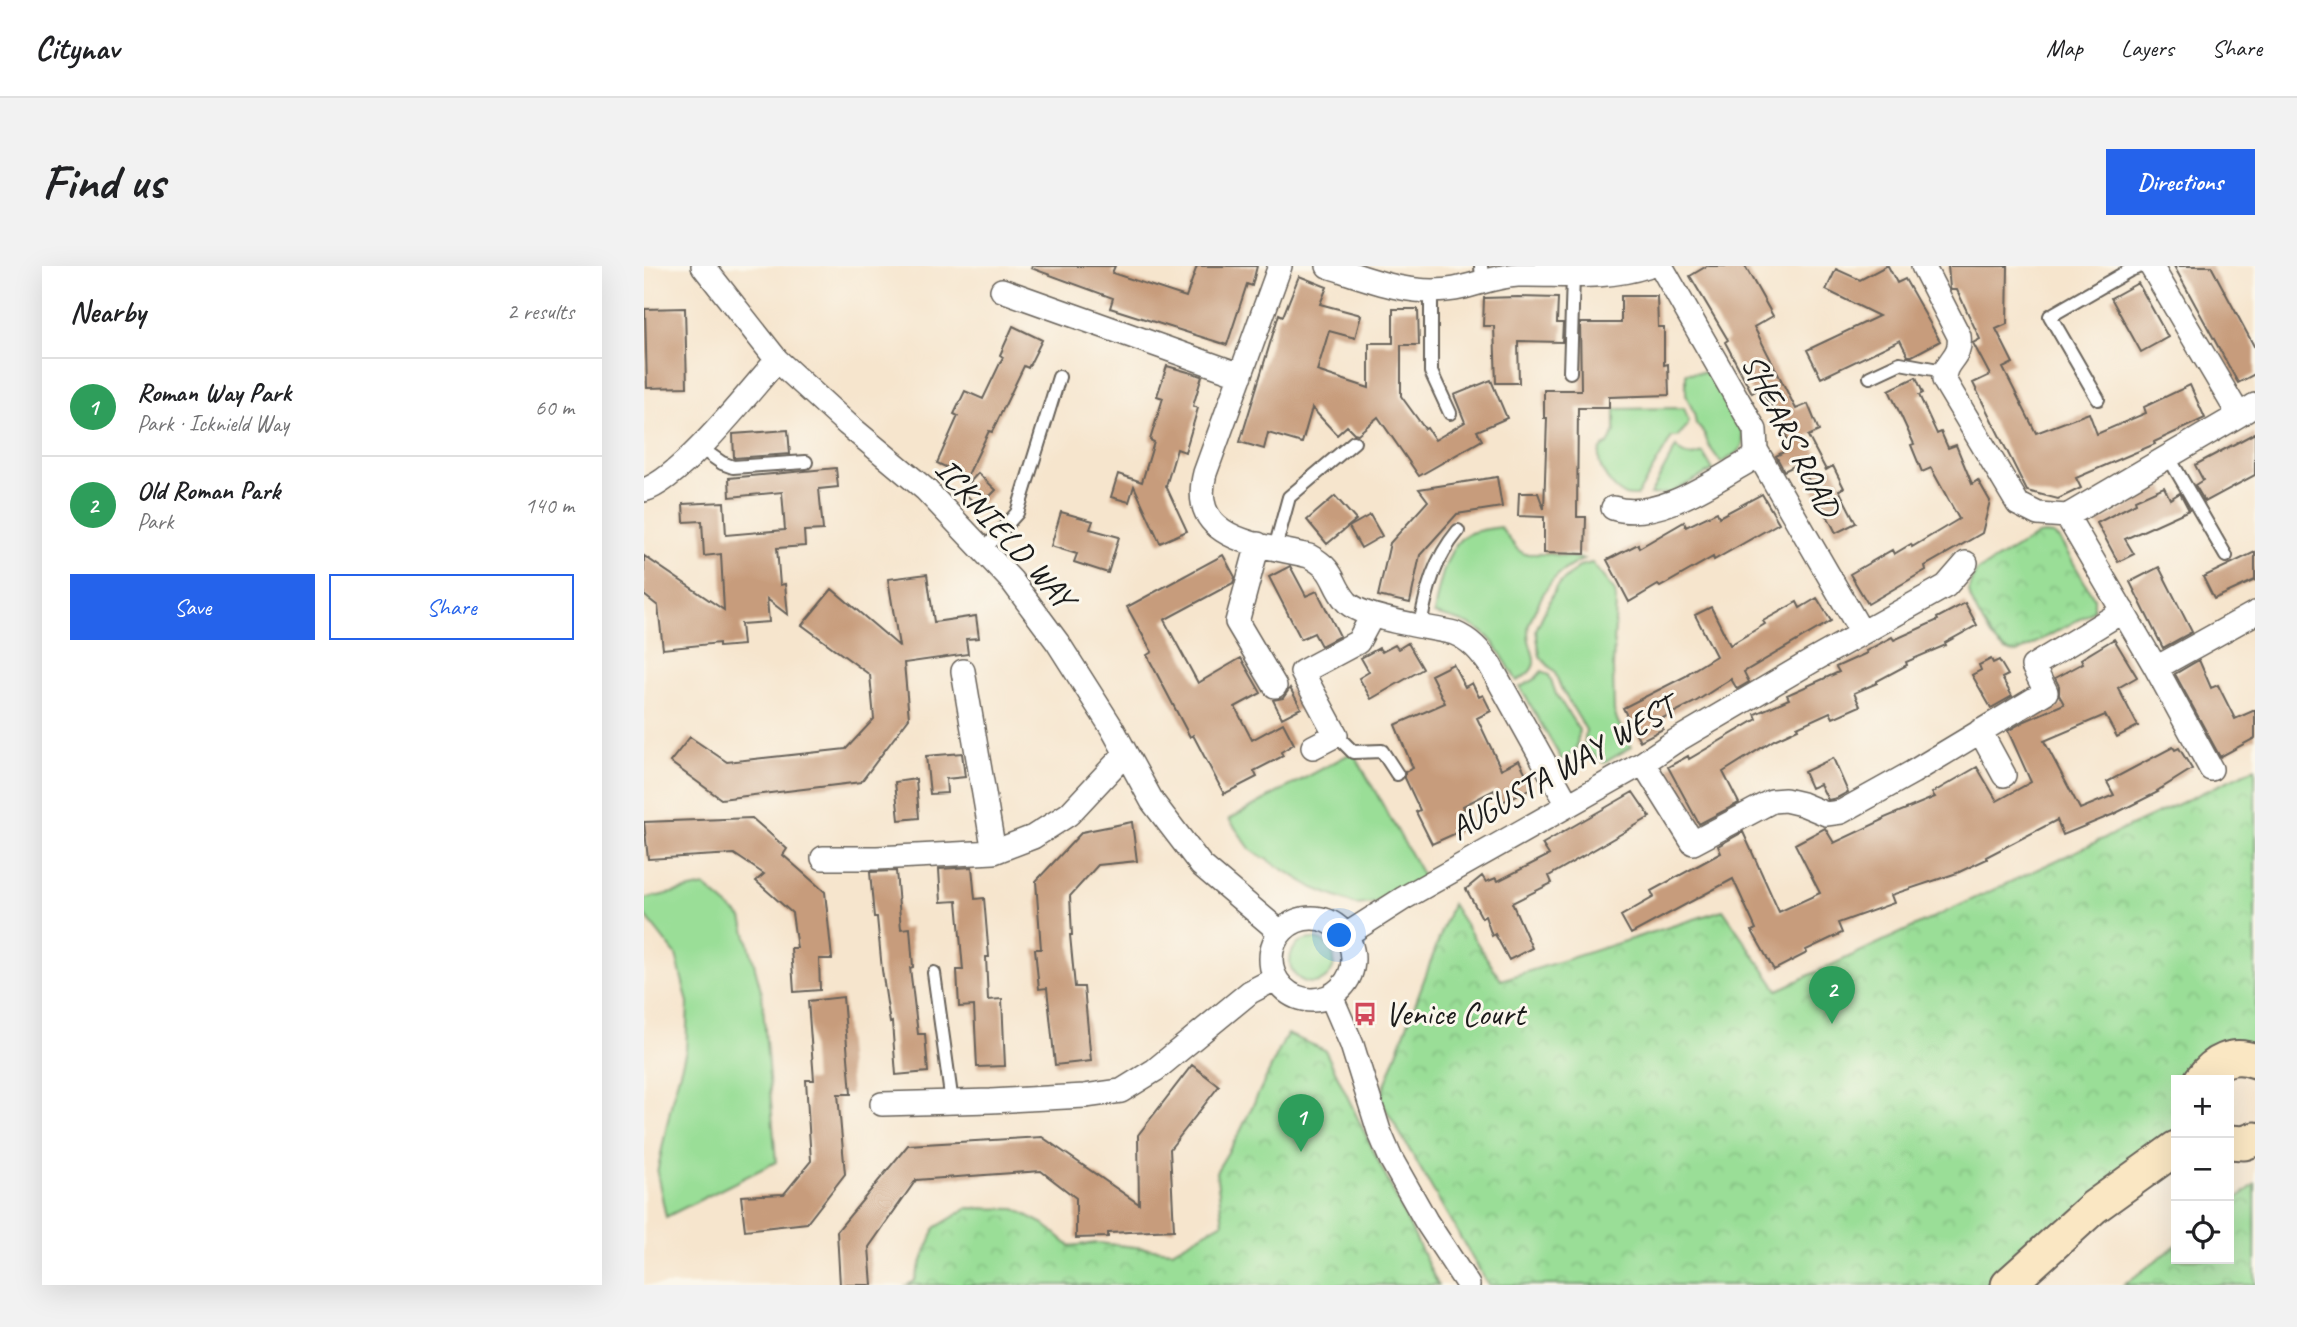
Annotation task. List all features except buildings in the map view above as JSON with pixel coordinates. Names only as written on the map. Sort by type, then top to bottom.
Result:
[{"type":"street","name":"ICKNIELD WAY","points":[[703,266],[777,360],[847,424],[926,490],[1012,581],[1058,643],[1112,728],[1152,801],[1201,865],[1280,932]]},
{"type":"street","points":[[1280,266],[1205,473],[1201,487],[1208,518],[1235,537],[1319,561],[1334,578],[1345,601],[1361,612],[1465,638],[1482,653],[1568,806]]},
{"type":"street","points":[[1328,266],[1387,285],[1431,290],[1454,289],[1482,273],[1573,276],[1623,272],[1647,266]]},
{"type":"street","name":"SHEARS ROAD","points":[[1661,266],[1755,430],[1756,450],[1862,633]]},
{"type":"street","points":[[1923,266],[1959,336],[1961,347],[1947,365],[1944,380],[2018,504],[2038,514],[2067,516],[2247,410],[2151,266]]},
{"type":"street","points":[[1002,290],[1241,374]]},
{"type":"street","points":[[644,490],[653,487],[678,468],[777,360]]},
{"type":"street","points":[[1613,508],[1636,512],[1667,505],[1754,458],[1756,450]]},
{"type":"street","points":[[2067,516],[2156,668],[2211,769]]},
{"type":"street","points":[[1267,546],[1237,622],[1275,687]]},
{"type":"street","name":"AUGUSTA WAY WEST","points":[[1346,935],[1404,898],[1643,763],[1674,742],[1946,586],[1966,563]]},
{"type":"street","points":[[1643,763],[1697,848],[1772,801],[1786,800],[1826,814],[1841,812],[2046,692],[2033,666],[2123,611]]},
{"type":"street","points":[[2156,668],[2255,613]]},
{"type":"street","points":[[1313,747],[1336,735],[1301,672],[1358,642],[1372,616]]},
{"type":"street","points":[[963,671],[994,852]]},
{"type":"street","points":[[1980,731],[2004,775]]},
{"type":"street","points":[[823,858],[890,858],[994,852],[1033,837],[1069,814],[1125,754]]},
{"type":"street","points":[[1314,917],[1338,926],[1352,946],[1353,969],[1348,980],[1331,996],[1318,1000],[1306,1000],[1283,989],[1272,971],[1271,955],[1275,939],[1280,932],[1301,918],[1314,917]]},
{"type":"street","points":[[882,1104],[1085,1096],[1121,1091],[1155,1070],[1250,992],[1275,979]]},
{"type":"street","points":[[1331,996],[1352,1045],[1379,1131],[1391,1159],[1426,1221],[1468,1285]]},
{"type":"street","points":[[2205,1075],[2225,1059],[2239,1057],[2255,1061]]},
{"type":"street","points":[[2234,1142],[2244,1143],[2255,1139]]},
{"type":"street","points":[[2008,1285],[2094,1207],[2171,1152]]},
{"type":"lane","points":[[2098,399],[2050,316],[2141,266]]},
{"type":"lane","points":[[1570,372],[1573,276]]},
{"type":"lane","points":[[1431,290],[1431,372],[1450,413]]},
{"type":"lane","points":[[1870,377],[1900,363],[1944,371]]},
{"type":"lane","points":[[984,550],[1017,513],[1059,377]]},
{"type":"lane","points":[[1267,546],[1289,497],[1354,442]]},
{"type":"lane","points":[[699,447],[722,463],[733,467],[806,462]]},
{"type":"lane","points":[[2168,456],[2226,556]]},
{"type":"lane","points":[[1420,625],[1433,572],[1444,548],[1458,531]]},
{"type":"lane","points":[[1336,735],[1353,752],[1382,751],[1397,774]]},
{"type":"lane","points":[[934,973],[952,1103]]},
{"type":"green space","points":[[1710,372],[1737,419],[1743,439],[1738,451],[1721,463],[1696,424],[1686,395],[1686,373]]},
{"type":"green space","points":[[1684,408],[1688,425],[1677,437],[1672,437],[1637,496],[1625,495],[1612,486],[1602,470],[1599,454],[1615,431],[1615,409]]},
{"type":"green space","points":[[1676,447],[1688,456],[1703,453],[1713,470],[1670,493],[1650,495]]},
{"type":"green space","points":[[1500,527],[1518,550],[1525,554],[1550,554],[1584,559],[1556,577],[1542,595],[1529,624],[1529,642],[1534,662],[1527,674],[1517,681],[1486,635],[1466,623],[1434,614],[1448,558],[1460,539],[1468,534]]},
{"type":"green space","points":[[2045,534],[2060,540],[2094,598],[2094,609],[2017,653],[2009,651],[1994,640],[1980,619],[1970,596],[1970,582],[1977,571],[2038,535]]},
{"type":"green space","points":[[1592,563],[1615,592],[1614,711],[1631,747],[1604,763],[1584,748],[1586,730],[1555,673],[1540,656],[1536,630],[1556,587],[1580,566]]},
{"type":"green space","points":[[1542,671],[1549,675],[1556,694],[1579,730],[1576,751],[1562,760],[1520,687],[1534,680]]},
{"type":"green space","points":[[1353,752],[1424,878],[1375,903],[1356,905],[1314,888],[1251,850],[1229,819]]},
{"type":"green space","points":[[2255,768],[2255,1058],[2214,1075],[2171,1075],[2171,1139],[1994,1285],[1488,1285],[1380,1099],[1452,904],[1501,980],[1723,910],[1778,990]]},
{"type":"green space","points":[[704,886],[742,918],[762,994],[776,1162],[666,1217],[657,1173],[686,1050],[688,1003],[676,955],[644,914],[644,899]]},
{"type":"green space","points":[[1312,939],[1321,940],[1328,945],[1333,952],[1333,970],[1328,977],[1321,982],[1312,983],[1303,982],[1296,977],[1291,970],[1290,961],[1291,952],[1296,945],[1303,940]]},
{"type":"green space","points":[[1287,1034],[1325,1050],[1438,1285],[907,1285],[914,1281],[935,1228],[968,1208],[1015,1209],[1044,1224],[1070,1246],[1098,1243],[1172,1251],[1223,1222],[1216,1172],[1240,1132]]},
{"type":"green space","points":[[2255,1184],[2255,1285],[2124,1285],[2171,1249],[2171,1264],[2234,1264],[2234,1201]]},
{"type":"place","name":"Venice Court","points":[[1365,1014]]},
{"type":"place","name":"Old Roman Park","points":[[1832,1024]]},
{"type":"place","name":"Roman Way Park","points":[[1301,1152]]}]
